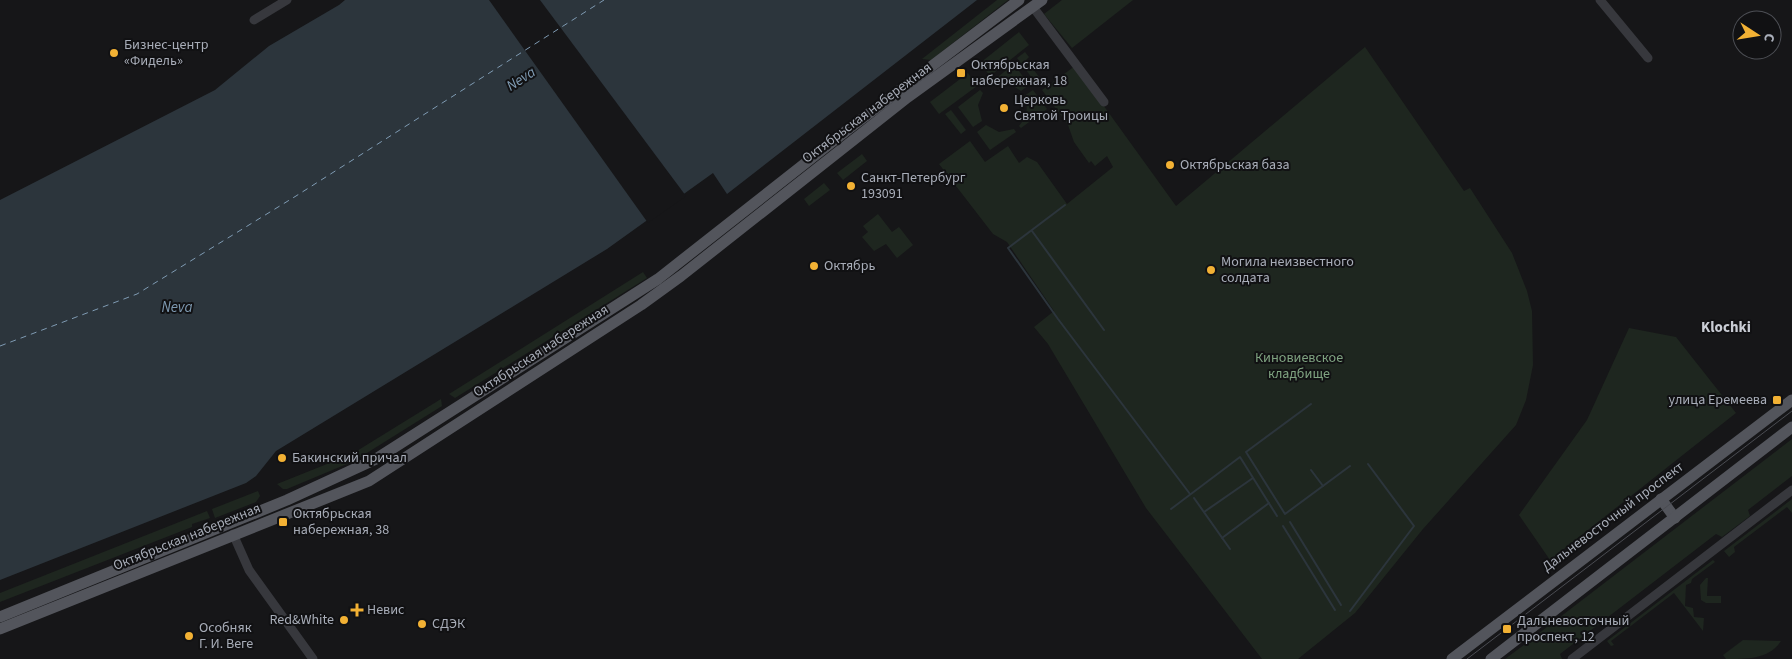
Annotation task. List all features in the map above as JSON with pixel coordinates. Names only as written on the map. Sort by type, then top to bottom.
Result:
[{"type":"main road","name":"Октябрьская набережная","points":[[0,617],[287,500],[376,459],[658,279],[850,128],[1019,0]]},
{"type":"main road","name":"Октябрьская набережная","points":[[0,629],[368,480],[641,305],[705,258],[908,97],[1037,3]]},
{"type":"main road","name":"Дальневосточный проспект","points":[[1452,659],[1792,400]]},
{"type":"main road","points":[[1491,659],[1792,427]]},
{"type":"main road","points":[[1662,499],[1674,518]]},
{"type":"street","points":[[254,20],[287,0]]},
{"type":"street","points":[[1600,0],[1648,58]]},
{"type":"street","points":[[1037,3],[1104,102]]},
{"type":"street","points":[[1572,659],[1792,490]]},
{"type":"street","points":[[233,534],[249,570],[313,659]]},
{"type":"green space","points":[[997,0],[1008,0],[931,60],[922,59]]},
{"type":"green space","points":[[1062,0],[1133,0],[1072,48],[1044,14]]},
{"type":"green space","points":[[1019,32],[1029,45],[990,76],[980,63]]},
{"type":"green space","name":"Киновиевское кладбище","points":[[1365,47],[1464,191],[1470,188],[1512,253],[1527,291],[1532,311],[1533,365],[1526,400],[1516,425],[1423,529],[1355,613],[1298,659],[1262,659],[1146,508],[1048,344],[1034,327],[1054,311],[1007,242],[993,234],[939,164],[970,141],[985,162],[1008,146],[1019,163],[1027,157],[1037,162],[1067,204],[1113,167],[1107,156],[1095,166],[1091,161],[1089,163],[1074,142],[1068,125],[1042,90],[1075,66],[1176,206]]},
{"type":"green space","points":[[1025,52],[1029,57],[1026,60],[1040,78],[1035,82],[1017,58]]},
{"type":"green space","points":[[1014,64],[1029,85],[1021,91],[1010,84],[996,84],[994,80]]},
{"type":"green space","points":[[968,73],[977,86],[939,114],[930,102]]},
{"type":"green space","points":[[980,90],[983,93],[978,105],[982,121],[973,127],[958,107]]},
{"type":"green space","points":[[1033,90],[1047,109],[1021,128],[1019,126],[1026,112],[1024,96]]},
{"type":"green space","points":[[951,110],[966,130],[961,134],[945,114]]},
{"type":"green space","points":[[986,125],[999,132],[1014,129],[1016,132],[990,150],[977,132]]},
{"type":"green space","points":[[862,154],[867,161],[843,180],[837,173]]},
{"type":"green space","points":[[824,183],[830,190],[809,206],[804,199]]},
{"type":"green space","points":[[878,214],[892,232],[899,227],[913,245],[897,258],[886,244],[874,251],[862,237],[868,232],[863,226]]},
{"type":"green space","points":[[643,272],[647,278],[455,398],[449,394]]},
{"type":"green space","points":[[1629,328],[1676,337],[1736,413],[1550,560],[1519,515],[1587,420]]},
{"type":"green space","points":[[441,399],[442,406],[354,461],[287,489],[283,489],[277,484],[352,454]]},
{"type":"green space","points":[[1792,439],[1792,476],[1748,510],[1750,516],[1722,537],[1716,534],[1560,654],[1562,659],[1505,659],[1528,642],[1530,643],[1535,639],[1534,637]]},
{"type":"green space","points":[[258,491],[260,496],[256,502],[215,518],[212,509]]},
{"type":"green space","points":[[1792,499],[1792,513],[1787,507],[1734,547],[1735,552],[1729,557],[1724,551]]},
{"type":"green space","points":[[207,511],[210,518],[192,524],[192,527],[0,602],[0,593]]},
{"type":"green space","points":[[1713,560],[1715,562],[1692,579],[1691,583],[1686,585],[1685,606],[1693,608],[1694,617],[1704,618],[1703,631],[1674,593],[1611,641],[1614,645],[1611,646],[1607,641]]},
{"type":"green space","points":[[1708,578],[1707,596],[1721,596],[1721,603],[1706,603],[1701,600],[1700,585]]},
{"type":"green space","points":[[1743,640],[1781,641],[1764,655],[1750,658],[1726,659],[1723,655]]},
{"type":"water","name":"Neva","points":[[345,0],[977,0],[727,194],[713,173],[607,249],[276,451],[256,476],[246,483],[0,580],[0,200],[215,90],[269,46]]},
{"type":"pier","points":[[489,0],[540,0],[686,196],[648,223]]},
{"type":"waterway","points":[[1065,205],[1008,248],[1058,319],[1190,494]]},
{"type":"waterway","points":[[1032,231],[1104,330]]},
{"type":"waterway","points":[[1311,404],[1246,452],[1285,514],[1350,466]]},
{"type":"waterway","points":[[1171,509],[1240,457],[1277,516]]},
{"type":"waterway","points":[[1350,611],[1414,526],[1368,464]]},
{"type":"waterway","points":[[1311,470],[1323,486]]},
{"type":"waterway","points":[[1204,512],[1253,478]]},
{"type":"waterway","points":[[1194,498],[1230,549]]},
{"type":"waterway","points":[[1222,538],[1269,503]]},
{"type":"waterway","points":[[1290,522],[1341,605]]},
{"type":"waterway","points":[[1283,526],[1335,610]]},
{"type":"ferry route","points":[[0,346],[137,294],[296,196],[604,0]]},
{"type":"tram line","points":[[1467,659],[1792,411]]},
{"type":"place","name":"Бизнес-центр «Фидель»","points":[[114,53]]},
{"type":"place","name":"Октябрьская набережная, 18","points":[[961,73]]},
{"type":"place","name":"Церковь Святой Троицы","points":[[1004,108]]},
{"type":"place","name":"Октябрьская база","points":[[1170,165]]},
{"type":"place","name":"Санкт-Петербург 193091","points":[[851,186]]},
{"type":"place","name":"Октябрь","points":[[814,266]]},
{"type":"place","name":"Могила неизвестного солдата","points":[[1211,270]]},
{"type":"place","name":"улица Еремеева","points":[[1777,400]]},
{"type":"place","name":"Бакинский причал","points":[[282,458]]},
{"type":"place","name":"Октябрьская набережная, 38","points":[[283,522]]},
{"type":"place","name":"Невис","points":[[357,610]]},
{"type":"place","name":"Red&White","points":[[344,620]]},
{"type":"place","name":"СДЭК","points":[[422,624]]},
{"type":"place","name":"Дальневосточный проспект, 12","points":[[1507,629]]},
{"type":"place","name":"Особняк Г. И. Веге","points":[[189,636]]},
{"type":"district","name":"Klochki","points":[[1726,327]]}]
